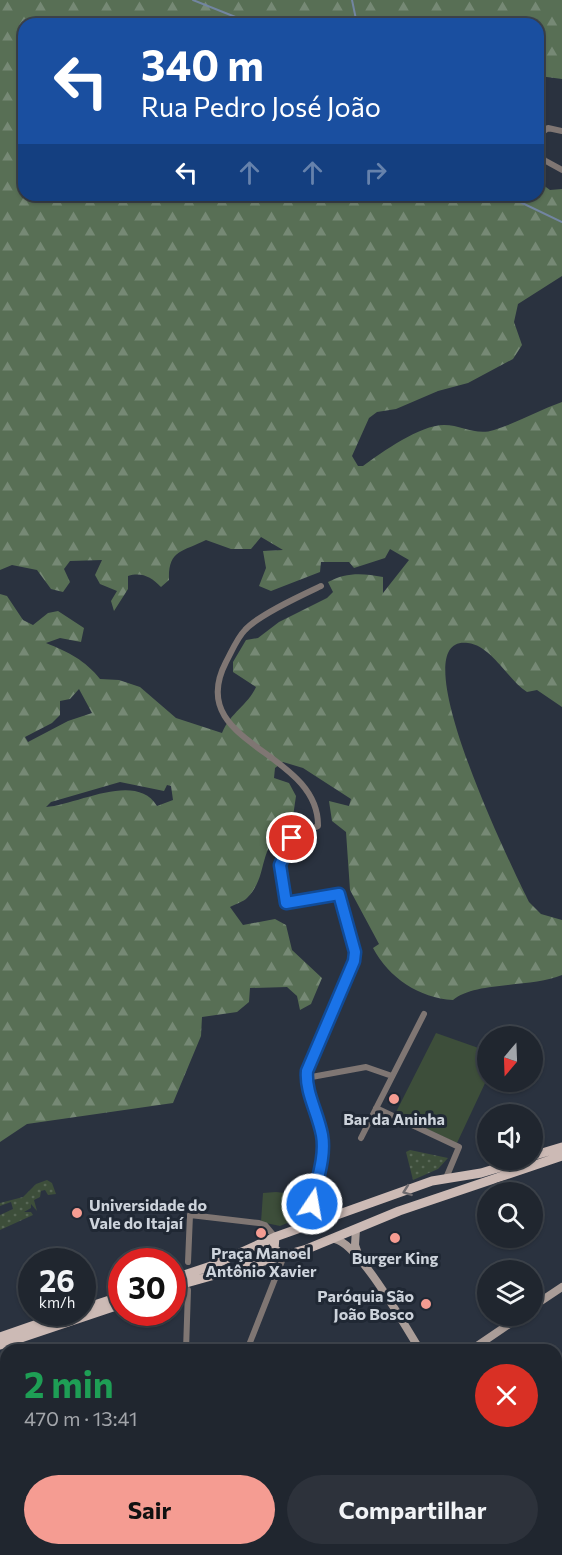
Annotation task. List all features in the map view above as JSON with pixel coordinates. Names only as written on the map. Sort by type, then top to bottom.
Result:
[{"type":"main road","points":[[543,1153],[562,1147]]},
{"type":"main road","points":[[186,1282],[228,1269],[284,1256],[335,1239],[438,1198],[562,1156]]},
{"type":"main road","points":[[186,1274],[211,1266],[275,1237],[446,1178],[491,1170]]},
{"type":"main road","points":[[438,1198],[446,1178]]},
{"type":"main road","points":[[275,1237],[274,1249],[284,1256]]},
{"type":"main road","points":[[3,1344],[108,1309]]},
{"type":"main road","points":[[0,1337],[32,1326]]},
{"type":"street","points":[[544,130],[562,131]]},
{"type":"street","points":[[544,159],[549,165],[562,170]]},
{"type":"street","points":[[309,1225],[322,1153],[322,1136],[306,1078],[311,1058],[354,961],[355,952],[339,894],[286,903],[280,865],[292,838],[318,826],[312,798],[291,772],[227,721],[219,704],[218,684],[234,647],[249,626],[321,586]]},
{"type":"street","points":[[361,1138],[424,1014]]},
{"type":"street","points":[[306,1078],[366,1067],[393,1076]]},
{"type":"street","points":[[376,1108],[459,1147],[446,1178]]},
{"type":"street","points":[[189,1262],[190,1215],[259,1223],[265,1225],[275,1237]]},
{"type":"street","points":[[356,1229],[355,1240],[358,1255]]},
{"type":"street","points":[[335,1239],[342,1240],[358,1255],[416,1344]]},
{"type":"street","points":[[249,1344],[284,1256]]},
{"type":"street","points":[[543,1300],[562,1287]]},
{"type":"street","points":[[186,1344],[188,1290]]},
{"type":"street","points":[[480,1344],[506,1326]]},
{"type":"green space","points":[[0,0],[562,0],[562,79],[544,77],[544,18],[18,18],[18,201],[544,201],[544,186],[550,190],[562,189],[562,276],[518,304],[514,322],[522,345],[513,359],[468,383],[438,391],[396,409],[377,412],[369,418],[352,456],[358,466],[363,466],[402,440],[424,429],[444,425],[487,432],[562,402],[562,707],[537,690],[527,692],[520,687],[485,650],[477,645],[468,643],[449,650],[445,676],[452,714],[467,760],[485,807],[520,884],[529,902],[541,914],[562,920],[562,975],[535,982],[475,990],[453,1000],[417,991],[396,977],[387,969],[373,948],[379,944],[350,890],[346,832],[332,821],[329,801],[349,806],[351,799],[303,768],[283,762],[275,768],[274,778],[289,783],[296,796],[292,823],[272,841],[254,889],[245,899],[230,907],[243,925],[275,919],[286,925],[292,950],[322,978],[311,1004],[300,1010],[297,996],[287,987],[250,988],[249,1002],[237,1012],[202,1017],[201,1036],[173,1103],[27,1124],[0,1142],[0,594],[7,596],[23,620],[33,625],[48,613],[58,611],[84,628],[81,642],[60,638],[46,643],[76,657],[100,679],[119,680],[140,687],[176,718],[222,733],[256,687],[233,672],[233,662],[246,640],[258,638],[279,622],[327,598],[333,592],[328,582],[341,576],[362,574],[383,577],[383,593],[409,560],[390,549],[385,558],[354,568],[349,562],[321,562],[320,572],[271,591],[259,586],[266,568],[263,551],[283,550],[261,537],[251,549],[231,549],[206,540],[183,550],[174,557],[169,570],[169,580],[161,587],[146,576],[128,576],[128,589],[114,611],[111,601],[117,591],[100,584],[95,575],[102,560],[70,561],[64,569],[70,582],[63,592],[51,589],[37,570],[12,565],[0,570]],"holes":[[[79,689],[92,713],[68,721],[28,742],[25,737],[52,723],[60,715],[60,701],[70,699]],[[120,782],[164,791],[167,785],[171,786],[173,800],[157,806],[147,796],[135,791],[121,790],[46,807],[51,802]]]},
{"type":"green space","points":[[436,1033],[477,1047],[477,1092],[481,1092],[457,1143],[395,1114]]},
{"type":"green space","points":[[410,1150],[448,1158],[438,1169],[413,1180],[406,1152]]},
{"type":"green space","points":[[47,1180],[52,1183],[56,1194],[48,1195],[45,1190],[41,1191],[40,1197],[34,1200],[37,1211],[31,1204],[31,1208],[24,1212],[31,1212],[33,1215],[0,1230],[0,1215],[13,1209],[11,1202],[0,1206],[0,1203],[23,1197],[36,1184]]},
{"type":"green space","points":[[263,1193],[285,1193],[306,1204],[302,1217],[280,1226],[261,1222]]},
{"type":"waterway","points":[[193,0],[238,18]]},
{"type":"waterway","points":[[352,0],[356,18]]},
{"type":"waterway","points":[[518,201],[562,222]]},
{"type":"place","name":"Bar da Aninha","points":[[394,1099]]},
{"type":"place","name":"Universidade do Vale do Itajaí","points":[[77,1213]]},
{"type":"place","name":"Praça Manoel Antônio Xavier","points":[[261,1233]]},
{"type":"place","name":"Burger King","points":[[395,1238]]},
{"type":"place","name":"Paróquia São João Bosco","points":[[426,1304]]},
{"type":"route","points":[[292,838],[280,865],[286,903],[339,894],[355,952],[354,961],[307,1071],[306,1078],[322,1136],[322,1153],[312,1204]]}]
